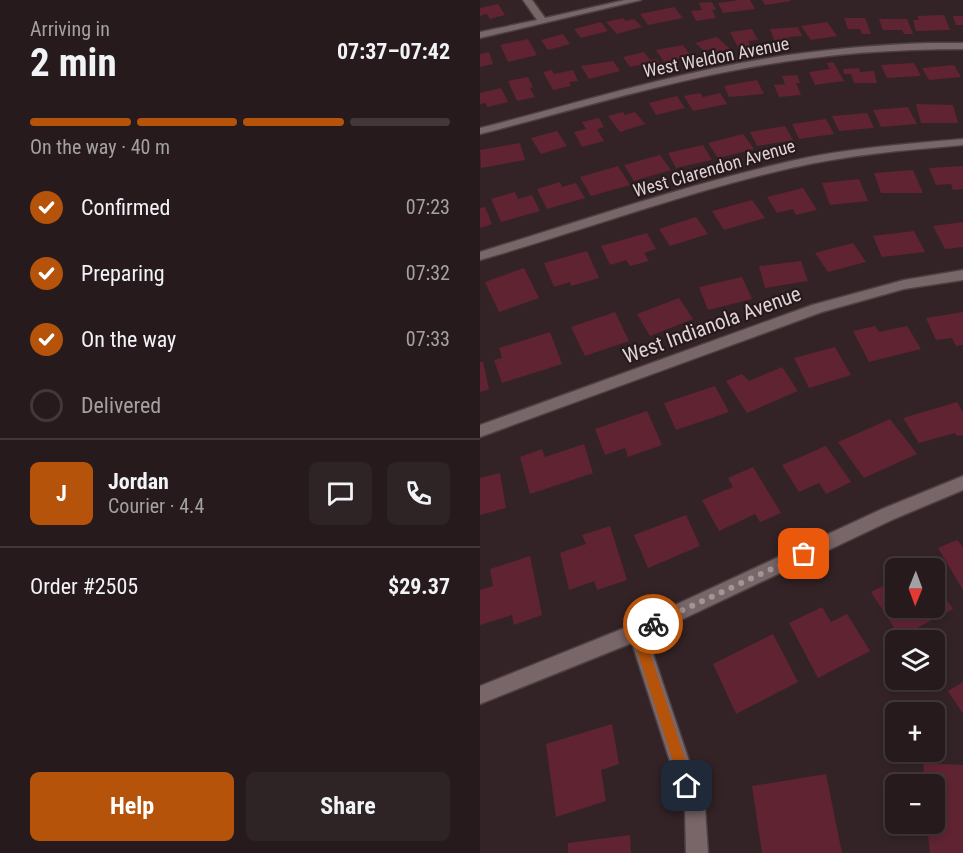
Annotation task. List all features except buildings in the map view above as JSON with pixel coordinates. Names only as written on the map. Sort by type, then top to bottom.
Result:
[{"type":"street","points":[[527,0],[542,20]]},
{"type":"street","points":[[480,35],[637,0]]},
{"type":"street","name":"West Weldon Avenue","points":[[480,131],[608,96],[756,63],[830,53],[963,46]]},
{"type":"street","name":"West Clarendon Avenue","points":[[480,256],[711,185],[793,164],[894,148],[963,142]]},
{"type":"street","name":"West Indianola Avenue","points":[[480,431],[548,409],[793,316],[871,292],[963,275]]},
{"type":"street","points":[[480,695],[637,632],[878,519],[963,483]]},
{"type":"street","points":[[637,632],[694,808],[697,853]]},
{"type":"way so far","points":[[653,624],[804,554]]},
{"type":"route","points":[[653,624],[637,632],[687,786]]}]
